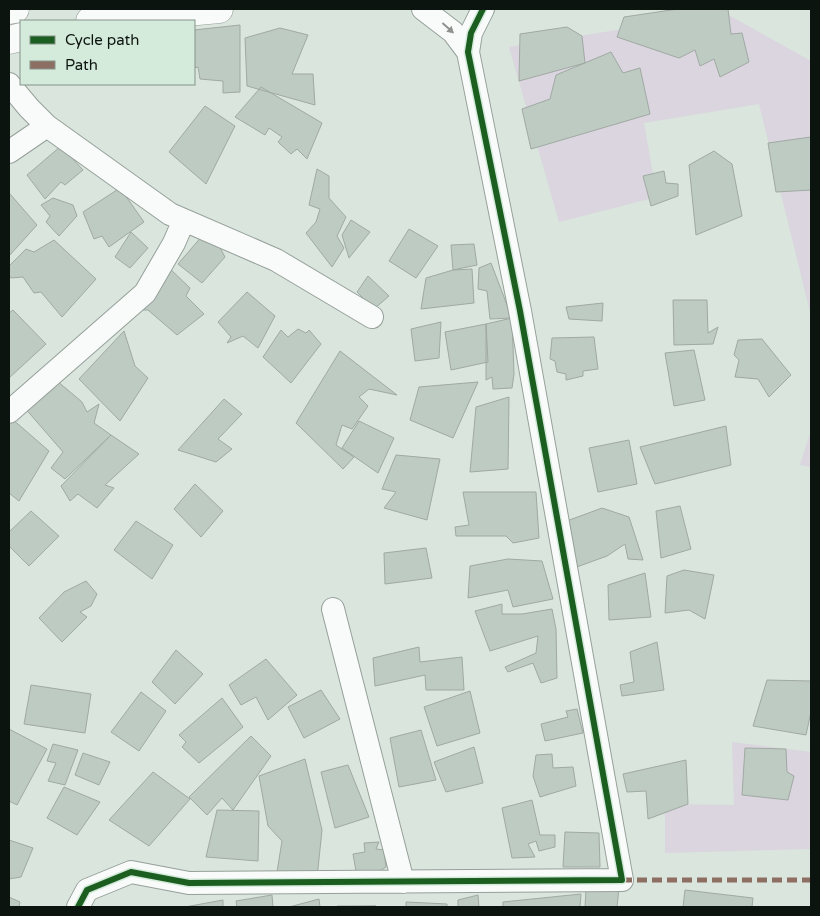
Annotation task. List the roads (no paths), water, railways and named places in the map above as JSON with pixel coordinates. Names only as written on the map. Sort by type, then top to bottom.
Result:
[{"type":"main road","points":[[9,10],[15,9]]},
{"type":"main road","points":[[101,20],[219,9]]},
{"type":"street","points":[[423,9],[453,32],[468,52]]},
{"type":"street","points":[[78,907],[87,890],[131,872],[190,883],[622,880],[520,311],[468,52],[471,33],[483,9]]},
{"type":"street","points":[[9,84],[47,126],[170,214],[276,260],[372,317]]},
{"type":"street","points":[[9,152],[47,126]]},
{"type":"street","points":[[9,412],[145,293],[174,243],[184,220]]},
{"type":"street","points":[[333,609],[403,882]]}]
